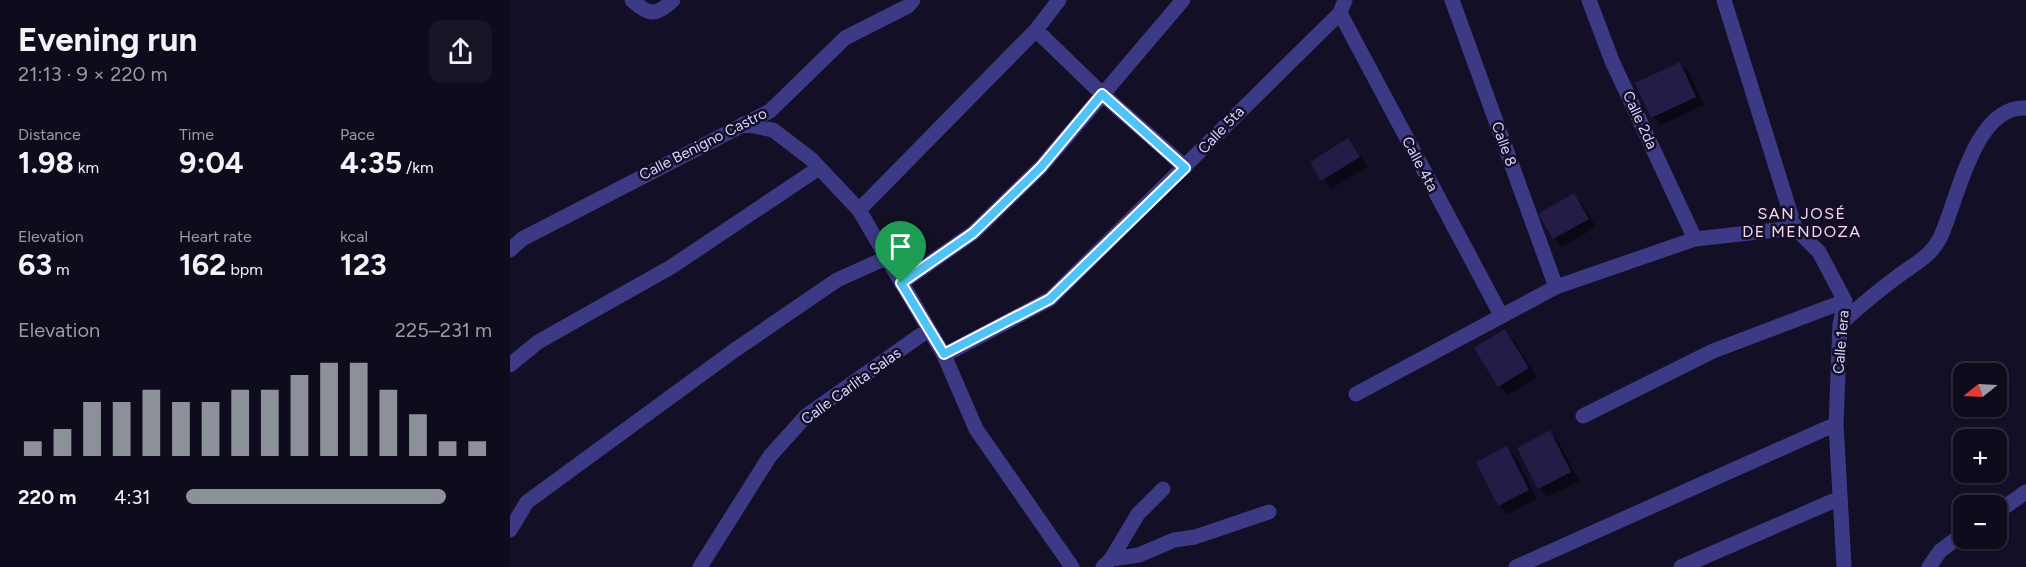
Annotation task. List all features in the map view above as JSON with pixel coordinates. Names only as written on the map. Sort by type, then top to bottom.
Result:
[{"type":"street","points":[[632,0],[645,12],[652,14],[661,12],[673,0]]},
{"type":"street","name":"Calle Benigno Castro","points":[[510,250],[522,239],[770,111],[845,38],[908,6],[913,0]]},
{"type":"street","points":[[859,210],[1036,30],[1059,0]]},
{"type":"street","points":[[901,283],[973,233],[1041,167],[1183,0]]},
{"type":"street","name":"Calle 8","points":[[1452,0],[1556,287]]},
{"type":"street","name":"Calle 2da","points":[[1589,0],[1612,61],[1695,239]]},
{"type":"street","name":"Calle 1era","points":[[1724,0],[1795,228],[1819,252],[1845,301],[1840,324],[1836,424],[1844,567]]},
{"type":"street","name":"Calle 5ta","points":[[944,354],[1050,299],[1185,168],[1342,7]]},
{"type":"street","name":"Calle 4ta","points":[[1342,7],[1501,315]]},
{"type":"street","points":[[1036,30],[1102,94],[1185,168]]},
{"type":"street","points":[[1840,324],[1887,284],[1928,256],[1939,239],[1968,161],[1984,134],[1999,116],[2026,108]]},
{"type":"street","points":[[743,124],[773,130],[819,168],[859,210],[944,354],[976,429],[1071,567]]},
{"type":"street","points":[[510,365],[538,342],[671,267],[819,168]]},
{"type":"street","points":[[1356,394],[1556,287],[1695,239],[1795,228]]},
{"type":"street","points":[[510,530],[527,502],[732,352],[837,280],[886,258]]},
{"type":"street","points":[[1583,416],[1713,351],[1845,301]]},
{"type":"street","name":"Calle Carlita Salas","points":[[700,567],[770,456],[806,416],[928,330]]},
{"type":"street","points":[[1516,567],[1836,424]]},
{"type":"street","points":[[1107,563],[1138,514],[1163,489]]},
{"type":"street","points":[[2007,505],[2026,492]]},
{"type":"street","points":[[1681,567],[1840,498]]},
{"type":"street","points":[[1107,563],[1139,555],[1174,540],[1195,537],[1269,512]]},
{"type":"street","points":[[1929,567],[1940,551],[1953,541]]},
{"type":"building","points":[[1680,62],[1696,97],[1651,118],[1635,83]]},
{"type":"building","points":[[1348,138],[1360,157],[1321,181],[1310,162]]},
{"type":"building","points":[[1574,193],[1589,219],[1553,239],[1538,214]]},
{"type":"building","points":[[1505,329],[1529,368],[1498,387],[1474,348]]},
{"type":"building","points":[[1550,430],[1571,472],[1538,489],[1517,448]]},
{"type":"building","points":[[1507,446],[1529,490],[1498,506],[1476,462]]},
{"type":"district","name":"SAN JOSÉ DE MENDOZA","points":[[1802,222]]},
{"type":"route","points":[[1102,94],[1185,168],[1050,299],[997,329],[944,354],[901,283],[973,233],[1041,167],[1102,94]]}]
